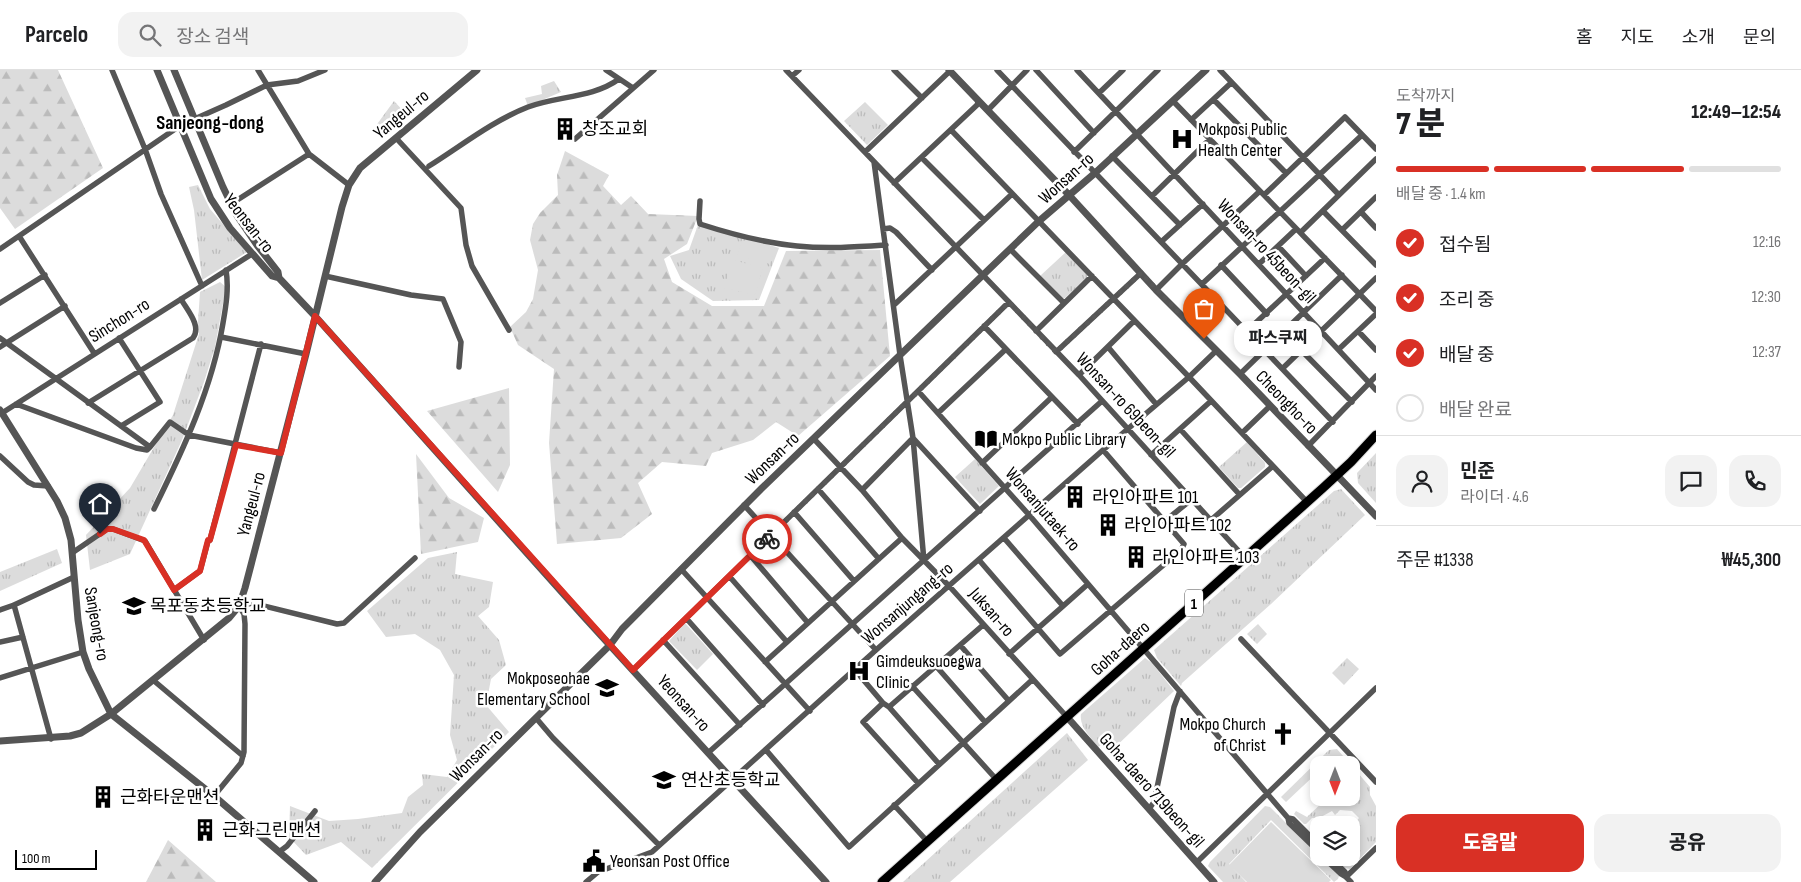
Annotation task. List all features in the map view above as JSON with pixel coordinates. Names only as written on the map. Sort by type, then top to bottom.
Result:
[{"type":"main road","name":"Goha-daero","points":[[882,882],[1337,476],[1376,435]]},
{"type":"street","points":[[112,70],[145,149],[161,194],[202,286]]},
{"type":"street","name":"Yeonsan-ro","points":[[157,70],[182,125],[211,199],[230,228],[272,276],[279,278],[315,316],[826,882]]},
{"type":"street","name":"Yeonsan-ro","points":[[174,70],[231,204],[242,225],[278,272],[279,278]]},
{"type":"street","points":[[258,70],[309,154],[350,185]]},
{"type":"street","points":[[0,249],[182,125],[226,106],[267,85],[298,80],[325,70]]},
{"type":"street","points":[[606,70],[634,88]]},
{"type":"street","points":[[575,138],[654,70]]},
{"type":"street","name":"Wonsan-ro 69beon-gil","points":[[786,70],[1078,375],[1245,558]]},
{"type":"street","points":[[792,76],[799,70]]},
{"type":"street","points":[[894,70],[922,98]]},
{"type":"street","points":[[865,152],[949,70]]},
{"type":"street","name":"Cheongho-ro","points":[[949,70],[1069,195],[1156,290],[1240,374],[1376,516]]},
{"type":"street","points":[[996,70],[1333,422]]},
{"type":"street","points":[[988,110],[1027,70]]},
{"type":"street","points":[[1036,70],[1094,133]]},
{"type":"street","name":"Wonsan-ro 45beon-gil","points":[[1077,70],[1376,390]]},
{"type":"street","name":"Wonsan-ro","points":[[374,882],[420,832],[610,644],[622,629],[744,505],[1038,222],[1095,173],[1206,70]]},
{"type":"street","points":[[1220,70],[1339,195]]},
{"type":"street","name":"Yangeul-ro","points":[[0,741],[51,739],[81,733],[111,714],[204,640],[229,618],[239,606],[246,588],[342,207],[350,185],[360,168],[472,71]]},
{"type":"street","points":[[1099,93],[1120,71]]},
{"type":"street","points":[[1074,152],[1155,71]]},
{"type":"street","points":[[429,166],[518,111],[548,100],[594,91],[619,79]]},
{"type":"street","points":[[1191,120],[1231,83]]},
{"type":"street","points":[[1214,100],[1286,173]]},
{"type":"street","points":[[1173,101],[1376,312],[1339,349]]},
{"type":"street","points":[[894,183],[978,102]]},
{"type":"street","points":[[1156,290],[1223,226],[1286,173],[1345,117],[1376,149]]},
{"type":"street","points":[[951,130],[1307,502]]},
{"type":"street","points":[[1202,284],[1362,135]]},
{"type":"street","points":[[396,138],[461,208],[466,245],[472,266],[509,330]]},
{"type":"street","points":[[1152,196],[1210,139]]},
{"type":"street","points":[[231,204],[309,154]]},
{"type":"street","points":[[1112,156],[1180,224]]},
{"type":"street","points":[[922,158],[984,220]]},
{"type":"street","points":[[1259,264],[1323,211],[1376,159]]},
{"type":"street","points":[[874,162],[913,438],[924,561]]},
{"type":"street","points":[[894,305],[1012,194]]},
{"type":"street","points":[[1342,230],[1376,197]]},
{"type":"street","points":[[700,201],[700,224],[757,239],[799,246],[886,245]]},
{"type":"street","points":[[1161,242],[1203,204]]},
{"type":"street","points":[[1323,211],[1376,265]]},
{"type":"street","points":[[1360,212],[1376,228]]},
{"type":"street","points":[[883,229],[890,228],[896,232],[932,270]]},
{"type":"street","points":[[19,236],[94,353]]},
{"type":"street","points":[[1278,247],[1306,276]]},
{"type":"street","points":[[1010,249],[1064,303]]},
{"type":"street","name":"Sinchon-ro","points":[[1,412],[252,254]]},
{"type":"street","points":[[1247,331],[1325,258]]},
{"type":"street","points":[[1221,265],[1267,314]]},
{"type":"street","points":[[154,509],[189,435],[210,378],[221,337],[228,288],[226,270]]},
{"type":"street","points":[[1056,352],[1141,273]]},
{"type":"street","points":[[0,303],[45,275]]},
{"type":"street","points":[[1240,374],[1342,275]]},
{"type":"street","points":[[325,276],[410,295],[443,299],[462,342],[459,367]]},
{"type":"street","points":[[1036,331],[1092,276]]},
{"type":"street","points":[[1283,368],[1376,278]]},
{"type":"street","points":[[88,403],[197,334],[197,327],[181,299]]},
{"type":"street","points":[[633,670],[1009,302]]},
{"type":"street","points":[[0,347],[65,306]]},
{"type":"street","points":[[1078,375],[1134,321]]},
{"type":"street","points":[[984,326],[1078,424]]},
{"type":"street","points":[[1358,331],[1376,350]]},
{"type":"street","points":[[221,337],[306,354]]},
{"type":"street","points":[[0,338],[150,448]]},
{"type":"street","points":[[118,338],[160,402],[121,426]]},
{"type":"street","points":[[174,590],[200,571],[236,445],[262,344]]},
{"type":"street","points":[[1108,347],[1156,404]]},
{"type":"street","points":[[938,413],[1006,349]]},
{"type":"street","points":[[1302,350],[1352,402]]},
{"type":"street","name":"Wonsanjungang-ro","points":[[586,882],[598,872],[652,852],[876,650],[950,587],[1103,450],[1189,377],[1216,351]]},
{"type":"street","points":[[1308,446],[1376,376]]},
{"type":"street","points":[[906,392],[918,391]]},
{"type":"street","name":"Wonsanjutaek-ro","points":[[918,391],[1006,488],[1288,818]]},
{"type":"street","points":[[982,463],[1052,397]]},
{"type":"street","points":[[709,752],[1102,401]]},
{"type":"street","points":[[1151,455],[1211,401]]},
{"type":"street","points":[[16,404],[136,448],[147,450],[150,448],[170,422],[189,435],[281,453]]},
{"type":"street","points":[[1242,433],[1270,406]]},
{"type":"street","name":"Sanjeong-ro","points":[[1,412],[48,486],[65,518],[71,540],[83,652],[89,669],[111,714],[214,796],[314,882]]},
{"type":"street","points":[[1180,429],[1239,494]]},
{"type":"street","points":[[862,490],[913,438]]},
{"type":"street","points":[[913,438],[980,511]]},
{"type":"street","name":"Juksan-ro","points":[[814,439],[841,466],[902,538],[950,587],[1067,717]]},
{"type":"street","points":[[979,560],[1060,654],[1183,548],[1184,544],[1103,450]]},
{"type":"street","points":[[0,456],[28,482],[34,485],[48,486]]},
{"type":"street","points":[[1211,520],[1273,466]]},
{"type":"street","points":[[818,489],[879,559]]},
{"type":"street","points":[[1165,521],[1192,499]]},
{"type":"street","points":[[744,505],[876,650]]},
{"type":"street","points":[[794,512],[854,581]]},
{"type":"street","points":[[72,553],[107,529],[113,529],[144,540],[204,640]]},
{"type":"street","points":[[765,662],[902,538]]},
{"type":"street","points":[[1004,538],[1063,606]]},
{"type":"street","points":[[750,555],[808,623]]},
{"type":"street","points":[[214,796],[241,762],[243,756],[245,624],[244,614],[239,606],[252,603],[337,624],[344,623],[415,558]]},
{"type":"street","points":[[681,569],[810,711]]},
{"type":"street","points":[[729,576],[787,642]]},
{"type":"street","points":[[0,610],[74,577]]},
{"type":"street","points":[[1009,654],[1088,584]]},
{"type":"street","points":[[14,605],[51,739]]},
{"type":"street","points":[[686,618],[762,705]]},
{"type":"street","points":[[889,706],[983,625]]},
{"type":"street","points":[[0,642],[23,636]]},
{"type":"street","points":[[1241,639],[1376,782]]},
{"type":"street","points":[[663,640],[740,725]]},
{"type":"street","points":[[960,645],[1009,701]]},
{"type":"street","points":[[0,678],[83,652]]},
{"type":"street","points":[[936,666],[986,722]]},
{"type":"street","points":[[855,670],[939,764]]},
{"type":"street","points":[[153,680],[243,756]]},
{"type":"street","points":[[766,750],[849,847],[1032,680]]},
{"type":"street","points":[[912,686],[996,779]]},
{"type":"street","points":[[1197,862],[1376,688]]},
{"type":"street","points":[[1149,809],[1154,802],[1174,707],[1180,691]]},
{"type":"street","points":[[883,703],[863,722],[918,784]]},
{"type":"street","name":"Goha-daero 719beon-gil","points":[[1067,717],[1214,882]]},
{"type":"street","points":[[536,718],[553,738],[659,845]]},
{"type":"street","points":[[894,805],[926,841]]},
{"type":"street","points":[[279,852],[287,846],[315,811]]},
{"type":"street","points":[[1288,818],[1293,819],[1310,836]]},
{"type":"street","points":[[1288,818],[1289,823],[1310,843]]},
{"type":"street","points":[[1346,877],[1376,848]]},
{"type":"street","points":[[1332,866],[1352,882]]},
{"type":"street","points":[[1339,866],[1345,872],[1346,877]]},
{"type":"green space","points":[[0,70],[58,70],[103,168],[15,229],[0,208]]},
{"type":"green space","points":[[554,81],[561,92],[528,106],[525,98],[542,94],[541,86]]},
{"type":"green space","points":[[394,101],[407,115],[387,135],[375,127]]},
{"type":"green space","points":[[865,102],[888,125],[867,145],[844,121]]},
{"type":"green space","points":[[565,151],[609,175],[603,186],[621,205],[631,196],[648,214],[698,216],[687,244],[664,259],[672,282],[712,306],[764,306],[786,251],[880,250],[890,356],[798,436],[776,422],[753,440],[712,453],[706,466],[662,462],[638,483],[652,514],[621,538],[557,544],[549,443],[554,369],[518,345],[510,327],[526,312],[533,299],[538,270],[530,240],[533,224],[540,213],[558,195],[557,175]]},
{"type":"green space","points":[[198,185],[210,209],[247,252],[202,280],[194,210],[189,187]]},
{"type":"green space","points":[[699,222],[779,248],[759,300],[713,301],[681,279],[670,256],[689,250]]},
{"type":"green space","points":[[742,240],[774,250],[770,264],[737,255]]},
{"type":"green space","points":[[1066,252],[1087,275],[1087,278],[1062,299],[1040,276]]},
{"type":"green space","points":[[733,260],[763,268],[755,295],[724,288]]},
{"type":"green space","points":[[220,282],[226,287],[215,347],[182,440],[130,554],[90,570],[86,535],[130,488],[173,415],[199,334],[200,292]]},
{"type":"green space","points":[[509,388],[510,465],[498,492],[427,411]]},
{"type":"green space","points":[[1247,442],[1265,463],[1265,467],[1241,488],[1238,488],[1219,467]]},
{"type":"green space","points":[[1376,453],[1376,503],[1358,483],[1357,473]]},
{"type":"green space","points":[[416,454],[449,498],[484,518],[478,542],[421,554]]},
{"type":"green space","points":[[975,459],[999,486],[980,504],[955,477]]},
{"type":"green space","points":[[1341,489],[1365,515],[1271,604],[1182,683],[1181,686],[1157,658],[1154,650],[1334,491]]},
{"type":"green space","points":[[57,549],[62,563],[0,591],[0,572]]},
{"type":"green space","points":[[457,552],[455,574],[493,582],[489,607],[478,616],[499,640],[506,665],[491,679],[486,705],[509,732],[372,868],[341,842],[306,855],[289,837],[290,806],[329,821],[402,813],[408,797],[423,785],[422,774],[447,777],[457,760],[450,735],[454,675],[440,650],[415,634],[386,637],[367,611],[428,558]]},
{"type":"green space","points":[[685,623],[713,654],[697,670],[669,641]]},
{"type":"green space","points":[[1258,624],[1267,634],[1257,644],[1247,634]]},
{"type":"green space","points":[[1145,658],[1152,663],[1174,691],[1109,753],[1101,745],[1098,747],[1086,732],[1081,714]]},
{"type":"green space","points":[[1347,658],[1359,669],[1344,685],[1332,673]]},
{"type":"green space","points":[[1067,733],[1088,760],[950,882],[903,882]]},
{"type":"green space","points":[[1337,749],[1343,756],[1323,756],[1329,750]]},
{"type":"green space","points":[[1310,769],[1310,779],[1286,802],[1281,797]]},
{"type":"green space","points":[[1360,775],[1370,787],[1370,795],[1376,806],[1376,842],[1360,859],[1360,816],[1357,816],[1352,811],[1340,810],[1335,815],[1332,811],[1323,816],[1310,816],[1310,820],[1304,824],[1294,814],[1296,811],[1307,817],[1319,806],[1360,806]]},
{"type":"green space","points":[[1265,806],[1270,807],[1310,847],[1310,858],[1271,820],[1229,864],[1246,882],[1223,882],[1208,866]]},
{"type":"green space","points":[[1271,822],[1310,860],[1310,866],[1317,866],[1331,880],[1329,882],[1247,882],[1229,865]]},
{"type":"green space","points":[[168,840],[216,882],[146,882]]},
{"type":"green space","points":[[1318,866],[1329,866],[1339,876],[1334,882]]},
{"type":"green space","points":[[1343,866],[1353,866],[1350,869]]},
{"type":"way so far","points":[[767,539],[1009,302],[1056,352],[1141,273],[1204,339]]},
{"type":"place","name":"창조교회","points":[[565,129]]},
{"type":"place","name":"Mokposi Public Health Center","points":[[1182,139]]},
{"type":"place","name":"파스쿠찌","points":[[1204,339]]},
{"type":"place","name":"Mokpo Public Library","points":[[986,439]]},
{"type":"place","name":"라인아파트 101","points":[[1075,497]]},
{"type":"place","name":"라인아파트 102","points":[[1108,525]]},
{"type":"place","name":"라인아파트 103","points":[[1136,557]]},
{"type":"place","name":"목포동초등학교","points":[[134,606]]},
{"type":"place","name":"Gimdeuksuoegwa Clinic","points":[[859,671]]},
{"type":"place","name":"Mokposeohae Elementary School","points":[[607,688]]},
{"type":"place","name":"Mokpo Church of Christ","points":[[1283,734]]},
{"type":"place","name":"연산초등학교","points":[[664,780]]},
{"type":"place","name":"근화타운맨션","points":[[103,797]]},
{"type":"place","name":"근화그린맨션","points":[[205,830]]},
{"type":"place","name":"Yeonsan Post Office","points":[[594,861]]},
{"type":"district","name":"Sanjeong-dong","points":[[210,122]]},
{"type":"route","points":[[100,534],[107,529],[113,529],[144,540],[174,590],[200,571],[208,540],[210,540],[223,497],[236,445],[281,453],[315,316],[633,670],[767,539]]}]
